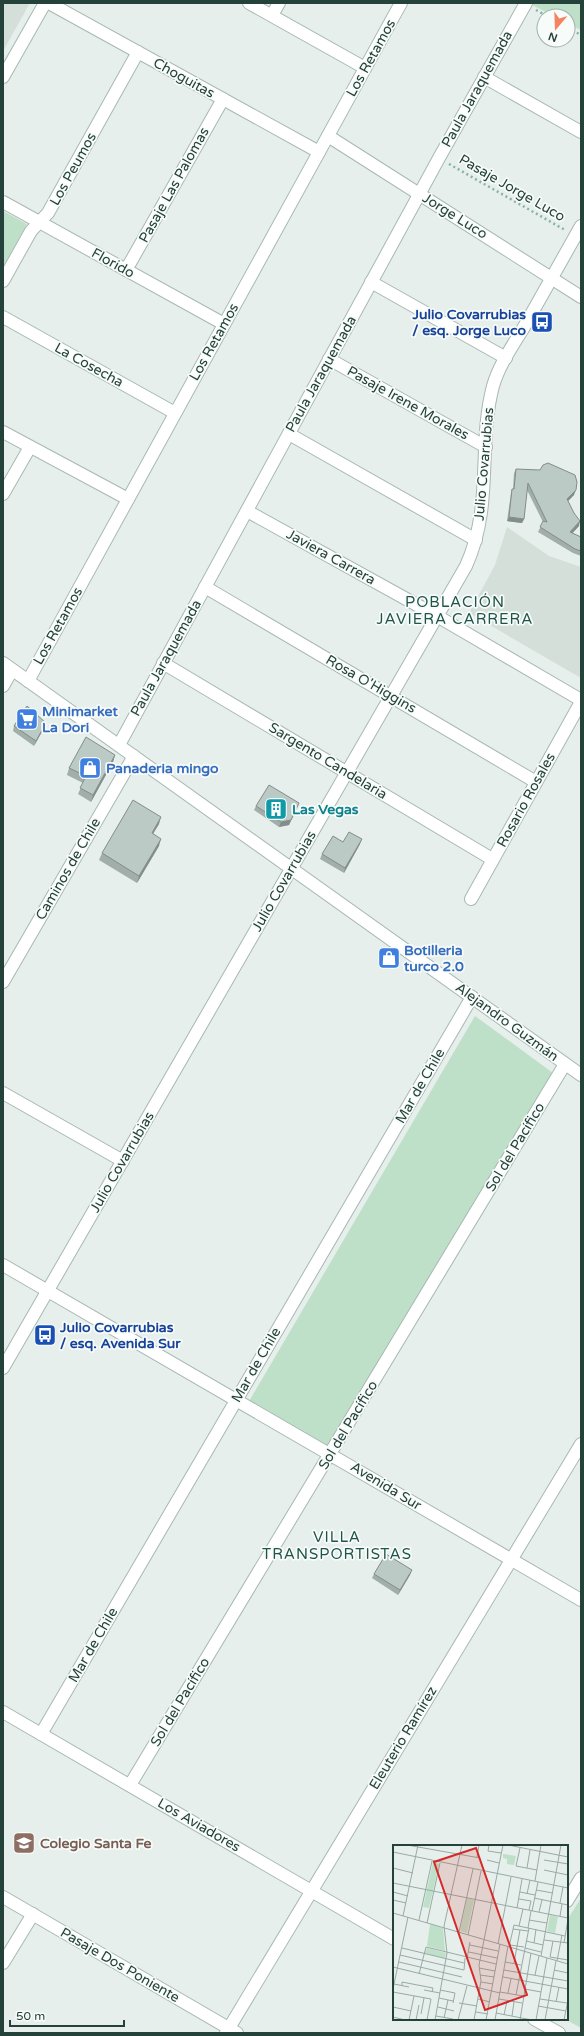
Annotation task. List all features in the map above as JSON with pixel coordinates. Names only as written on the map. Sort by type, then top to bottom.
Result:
[{"type":"street","points":[[3,77],[45,3]]},
{"type":"street","name":"Choguitas","points":[[48,3],[319,152]]},
{"type":"street","points":[[249,3],[365,68]]},
{"type":"street","points":[[272,15],[278,3]]},
{"type":"street","name":"Los Retamos","points":[[28,681],[401,3]]},
{"type":"street","name":"Paula Jaraquemada","points":[[119,745],[439,158],[526,3]]},
{"type":"street","name":"Los Peumos","points":[[3,281],[31,231],[48,213],[138,52]]},
{"type":"street","points":[[484,77],[581,132]]},
{"type":"street","name":"Pasaje Las Palomas","points":[[126,270],[223,99]]},
{"type":"street","name":"Jorge Luco","points":[[328,136],[581,296]]},
{"type":"street","name":"Florido","points":[[3,202],[224,324]]},
{"type":"street","name":"Julio Covarrubias","points":[[3,1368],[466,566],[476,540],[483,506],[490,399],[496,377],[578,231]]},
{"type":"street","points":[[371,282],[506,358]]},
{"type":"street","name":"La Cosecha","points":[[3,317],[175,413]]},
{"type":"street","name":"Pasaje Irene Morales","points":[[329,359],[486,447]]},
{"type":"street","points":[[3,432],[128,499]]},
{"type":"street","points":[[288,434],[476,540]]},
{"type":"street","points":[[3,494],[30,447]]},
{"type":"street","name":"Javiera Carrera","points":[[247,510],[437,616],[581,701]]},
{"type":"street","name":"Rosa O'Higgins","points":[[205,587],[536,782]]},
{"type":"street","name":"Sargento Candelaria","points":[[163,663],[492,859]]},
{"type":"street","points":[[3,686],[8,667]]},
{"type":"street","name":"Alejandro Guzmán","points":[[8,667],[581,1075]]},
{"type":"street","name":"Rosario Rosales","points":[[471,899],[581,701]]},
{"type":"street","name":"Caminos de Chile","points":[[3,982],[134,756]]},
{"type":"street","name":"Mar de Chile","points":[[41,1734],[472,997]]},
{"type":"street","name":"Sol del Pacífico","points":[[130,1785],[565,1064]]},
{"type":"street","points":[[3,1093],[123,1161]]},
{"type":"street","name":"Avenida Sur","points":[[3,1265],[330,1453],[581,1600]]},
{"type":"street","name":"Eleuterio Ramírez","points":[[231,2031],[311,1892],[581,1444]]},
{"type":"street","name":"Los Aviadores","points":[[3,1712],[393,1938]]},
{"type":"street","points":[[568,1899],[581,1878]]},
{"type":"street","name":"Pasaje Dos Poniente","points":[[3,1897],[231,2031]]},
{"type":"street","points":[[3,1963],[33,1914]]},
{"type":"street","points":[[536,2020],[559,2033]]},
{"type":"path","name":"Pasaje Jorge Luco","points":[[439,158],[578,231]]},
{"type":"shaded area","points":[[3,3],[30,3],[3,51]]},
{"type":"shaded area","points":[[507,527],[549,556],[581,567],[581,678],[469,613],[495,565]]},
{"type":"green space","points":[[533,3],[581,3],[581,30],[576,28],[576,8],[538,8],[532,5]]},
{"type":"green space","points":[[3,211],[27,224],[3,267]]},
{"type":"green space","points":[[475,1016],[553,1073],[327,1448],[248,1403]]},
{"type":"green space","points":[[581,1898],[581,2028],[567,2020],[568,2020],[568,1918]]},
{"type":"building","points":[[548,463],[575,475],[577,482],[576,490],[567,499],[580,521],[570,532],[581,537],[581,551],[575,549],[540,527],[543,521],[547,522],[528,483],[524,519],[509,517],[516,469],[540,470],[543,465]]},
{"type":"building","name":"Minimarket La Dori","points":[[27,706],[46,723],[36,741],[14,726]]},
{"type":"building","name":"Panaderia mingo","points":[[86,737],[115,755],[93,795],[80,788],[86,776],[69,768]]},
{"type":"building","name":"Las Vegas","points":[[269,785],[299,803],[291,820],[281,822],[256,806]]},
{"type":"building","points":[[133,800],[161,817],[152,833],[161,839],[139,876],[102,853]]},
{"type":"building","points":[[349,832],[362,839],[345,868],[322,854],[333,836],[343,842]]},
{"type":"building","points":[[386,1554],[412,1570],[400,1590],[374,1574]]},
{"type":"place","name":"Julio Covarrubias / esq. Jorge Luco","points":[[542,322]]},
{"type":"place","name":"Minimarket La Dori","points":[[27,719]]},
{"type":"place","name":"Panaderia mingo","points":[[90,768]]},
{"type":"place","name":"Las Vegas","points":[[276,809]]},
{"type":"place","name":"Botilleria turco 2.0","points":[[389,958]]},
{"type":"place","name":"Julio Covarrubias / esq. Avenida Sur","points":[[45,1335]]},
{"type":"place","name":"Colegio Santa Fe","points":[[24,1843]]},
{"type":"district","name":"POBLACIÓN JAVIERA CARRERA","points":[[455,610]]},
{"type":"district","name":"VILLA TRANSPORTISTAS","points":[[337,1546]]}]
